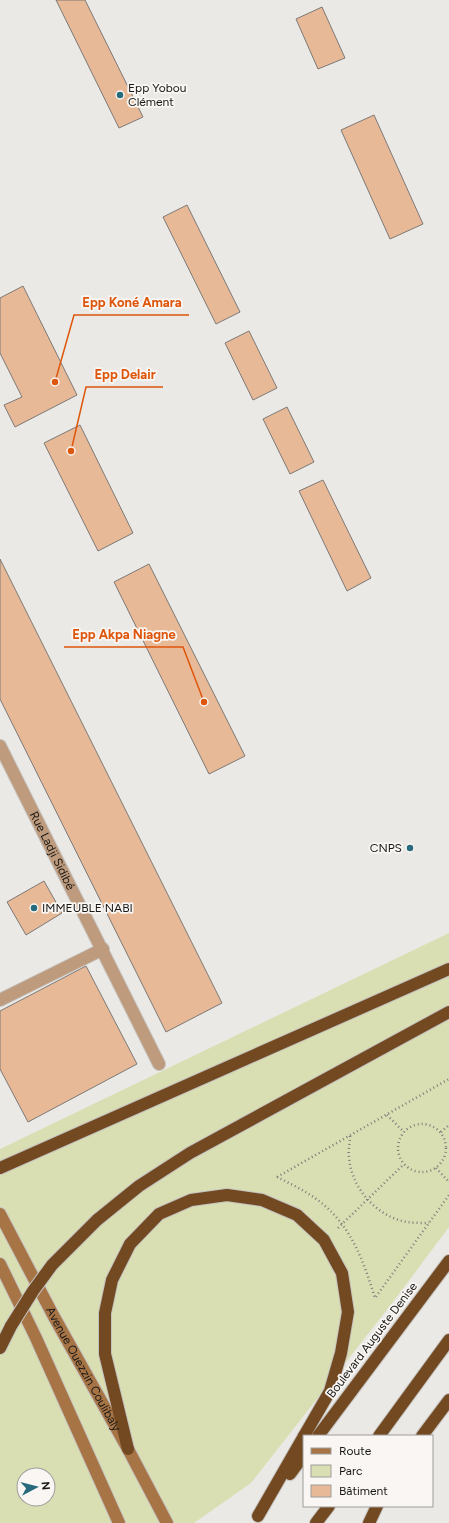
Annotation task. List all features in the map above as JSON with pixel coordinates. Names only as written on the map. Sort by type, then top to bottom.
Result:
[{"type":"highway","points":[[0,1168],[112,1120],[318,1026],[449,969]]},
{"type":"highway","points":[[0,1348],[11,1326],[33,1291],[52,1265],[97,1220],[139,1186],[190,1153],[449,1012]]},
{"type":"highway","points":[[128,1449],[105,1354],[105,1313],[112,1280],[130,1244],[159,1214],[191,1200],[227,1195],[262,1200],[297,1215],[324,1240],[342,1273],[348,1312],[341,1353],[330,1391],[305,1435]]},
{"type":"highway","name":"Boulevard Auguste Denise","points":[[319,1435],[449,1261]]},
{"type":"highway","points":[[380,1435],[449,1340]]},
{"type":"highway","points":[[423,1435],[449,1400]]},
{"type":"highway","points":[[256,1520],[303,1438]]},
{"type":"highway","points":[[256,1520],[303,1456]]},
{"type":"highway","points":[[316,1523],[328,1507]]},
{"type":"highway","points":[[369,1523],[377,1507]]},
{"type":"street","name":"Rue Ladji Sidibé","points":[[0,746],[103,949],[159,1064]]},
{"type":"street","points":[[0,1000],[103,949]]},
{"type":"street","name":"Avenue Ouezzin Coulibaly","points":[[0,1214],[53,1315],[168,1523]]},
{"type":"street","name":"Avenue Ouezzin Coulibaly","points":[[0,1264],[36,1338],[119,1523]]},
{"type":"path","points":[[449,1079],[276,1177],[324,1205],[343,1224],[352,1238],[365,1265],[375,1298],[449,1195]]},
{"type":"path","points":[[445,1082],[449,1084]]},
{"type":"path","points":[[387,1115],[404,1132]]},
{"type":"path","points":[[418,1124],[426,1124],[441,1132],[447,1147],[446,1155],[436,1168],[428,1172],[420,1172],[411,1170],[404,1164],[400,1157],[398,1148],[404,1132],[410,1127],[418,1124]]},
{"type":"path","points":[[441,1132],[449,1125]]},
{"type":"path","points":[[350,1135],[349,1158],[355,1180],[367,1200],[385,1214],[407,1222],[430,1223]]},
{"type":"path","points":[[324,1240],[343,1224],[404,1164]]},
{"type":"path","points":[[436,1168],[449,1182]]},
{"type":"green space","points":[[449,933],[449,1227],[393,1302],[251,1483],[194,1523],[0,1523],[0,1149]]},
{"type":"building","points":[[56,0],[85,0],[143,117],[119,128]]},
{"type":"building","points":[[322,7],[345,58],[318,69],[296,19]]},
{"type":"building","points":[[374,115],[423,224],[390,239],[341,130]]},
{"type":"building","points":[[187,205],[240,312],[216,324],[163,217]]},
{"type":"building","points":[[23,286],[77,395],[15,427],[4,405],[22,397],[0,353],[0,298]]},
{"type":"building","points":[[249,331],[277,388],[253,400],[225,343]]},
{"type":"building","points":[[287,407],[314,462],[290,474],[263,419]]},
{"type":"building","points":[[80,425],[133,533],[98,551],[44,443]]},
{"type":"building","points":[[323,480],[371,578],[347,591],[299,491]]},
{"type":"building","points":[[0,559],[222,1003],[166,1032],[0,699]]},
{"type":"building","points":[[149,564],[245,756],[209,774],[114,582]]},
{"type":"building","name":"IMMEUBLE NABI","points":[[44,881],[62,913],[26,935],[7,902]]},
{"type":"building","points":[[86,966],[137,1064],[28,1122],[0,1069],[0,1011]]},
{"type":"place","name":"Epp Yobou Clément","points":[[120,95]]},
{"type":"place","name":"Epp Koné Amara","points":[[55,382]]},
{"type":"place","name":"Epp Delair","points":[[71,451]]},
{"type":"place","name":"Epp Akpa Niagne","points":[[204,702]]},
{"type":"place","name":"CNPS","points":[[410,848]]},
{"type":"place","name":"IMMEUBLE NABI","points":[[34,908]]}]
